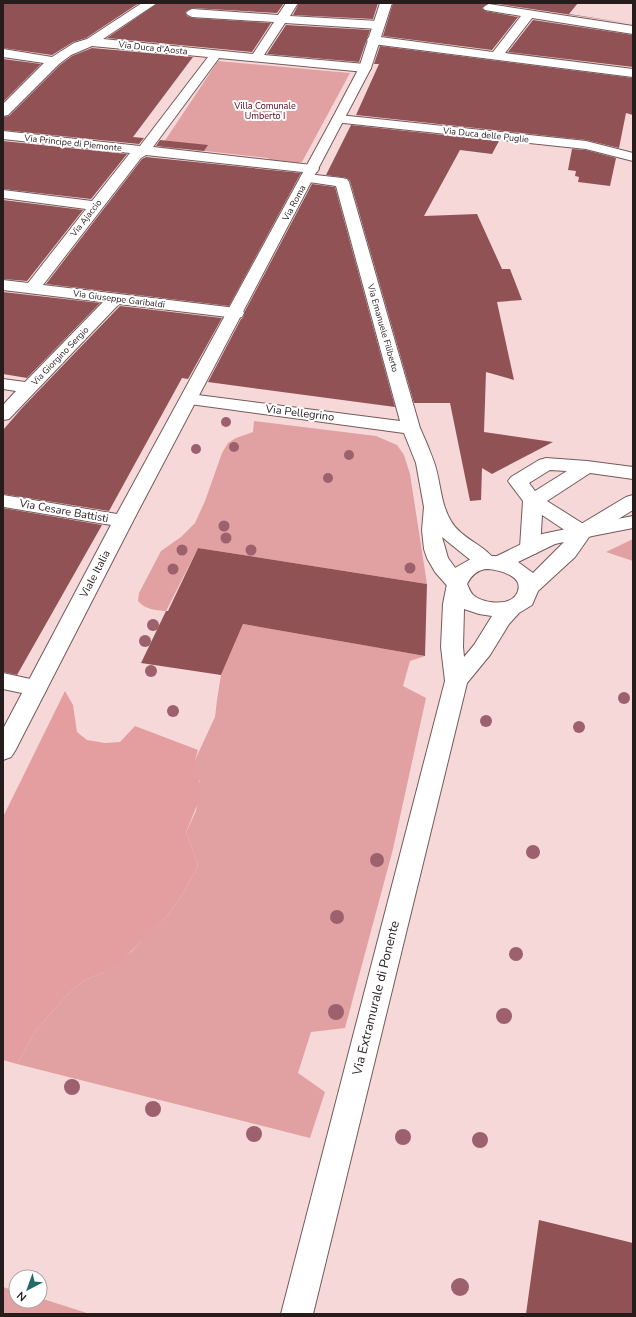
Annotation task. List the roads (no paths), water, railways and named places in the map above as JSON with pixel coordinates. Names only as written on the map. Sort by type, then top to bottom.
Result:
[{"type":"street","points":[[3,112],[54,61],[82,44],[91,42],[139,9],[151,3]]},
{"type":"street","points":[[256,58],[280,19],[292,3]]},
{"type":"street","name":"Via Roma","points":[[190,399],[339,119],[364,68],[386,3]]},
{"type":"street","points":[[489,8],[633,30]]},
{"type":"street","points":[[192,13],[378,25]]},
{"type":"street","points":[[497,56],[528,14]]},
{"type":"street","points":[[373,40],[633,73]]},
{"type":"street","name":"Via Duca d'Aosta","points":[[91,42],[216,54]]},
{"type":"street","points":[[3,53],[54,61]]},
{"type":"street","points":[[310,173],[144,150],[216,54],[364,68]]},
{"type":"street","name":"Via Duca delle Puglie","points":[[339,119],[586,146],[633,157]]},
{"type":"street","name":"Via Principe di Piemonte","points":[[3,135],[144,150]]},
{"type":"street","name":"Via Ajaccio","points":[[32,289],[94,206],[136,155],[144,150]]},
{"type":"street","name":"Via Emanuele Filiberto","points":[[310,173],[342,182],[411,428],[425,463],[434,507]]},
{"type":"street","points":[[3,194],[94,206]]},
{"type":"street","name":"Via Giuseppe Garibaldi","points":[[3,285],[236,313]]},
{"type":"street","name":"Via Giorgino Sergio","points":[[3,415],[116,298]]},
{"type":"street","points":[[3,384],[29,388]]},
{"type":"street","name":"Via Pellegrino","points":[[190,399],[411,428]]},
{"type":"street","name":"Viale Italia","points":[[3,751],[190,399]]},
{"type":"street","points":[[533,501],[587,467],[633,473]]},
{"type":"street","name":"Via Cesare Battisti","points":[[4,501],[124,521]]},
{"type":"street","points":[[533,501],[582,532],[633,522]]},
{"type":"street","points":[[530,548],[533,501]]},
{"type":"street","name":"Via Extramurale di Ponente","points":[[297,1314],[456,681],[452,647],[454,604],[457,584],[461,574],[472,566],[493,563],[549,539],[582,532],[633,501]]},
{"type":"street","points":[[434,507],[443,526],[460,542],[493,563],[515,568],[526,577],[529,588]]},
{"type":"street","points":[[434,507],[431,530],[433,545],[446,574],[457,584],[462,596],[476,606],[494,610],[512,608]]},
{"type":"street","name":"Via Extramurale di Ponente","points":[[456,681],[482,650],[501,619],[512,608],[525,600],[529,588],[568,552],[582,532]]},
{"type":"street","points":[[3,681],[36,688]]},
{"type":"park label","name":"Villa Comunale Umberto I","points":[[265,112]]}]
